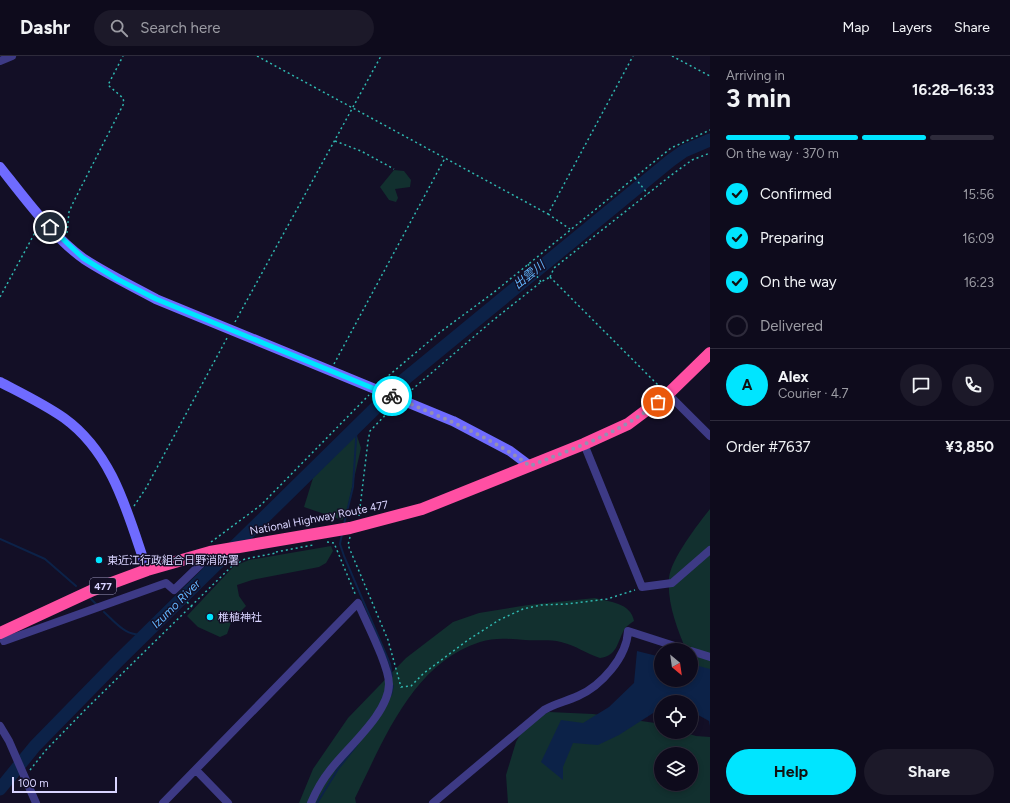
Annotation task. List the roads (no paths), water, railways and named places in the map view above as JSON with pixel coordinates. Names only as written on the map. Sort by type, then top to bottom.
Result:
[{"type":"highway","name":"National Highway Route 477","points":[[0,633],[93,590],[147,570],[206,554],[273,540],[336,530],[353,531],[367,524],[422,509],[584,444],[628,424],[668,394],[710,353]]},
{"type":"street","points":[[0,60],[12,56]]},
{"type":"street","points":[[0,167],[43,219],[66,242],[83,258],[117,279],[156,299],[453,421],[510,451],[530,466]]},
{"type":"street","points":[[0,382],[64,419],[88,440],[99,454],[114,478],[147,570]]},
{"type":"street","points":[[668,394],[710,436]]},
{"type":"street","points":[[584,444],[642,587],[672,583],[710,550]]},
{"type":"street","points":[[0,633],[4,641],[166,583],[174,590],[201,564],[206,554]]},
{"type":"street","points":[[163,803],[358,604],[386,668],[389,684],[386,698],[376,714],[330,769],[311,803]]},
{"type":"street","points":[[433,803],[544,710],[557,703],[578,696],[595,685],[612,669],[622,654],[627,642],[628,631],[665,643]]},
{"type":"street","points":[[698,653],[710,657]]},
{"type":"street","points":[[0,726],[25,775],[36,803]]},
{"type":"street","points":[[196,770],[228,803]]},
{"type":"water","points":[[637,651],[654,655],[654,687],[698,687],[698,666],[710,669],[710,726],[709,721],[698,715],[698,695],[654,695],[654,712],[619,735],[598,745],[573,743],[563,767],[563,780],[541,762],[561,720],[583,723],[609,707],[634,683]]},
{"type":"waterway","name":"Izumo River","points":[[0,789],[35,746],[119,660],[406,378],[670,161],[684,151],[710,140]]},
{"type":"waterway","points":[[344,524],[353,487],[357,424]]},
{"type":"waterway","points":[[342,534],[340,544],[344,556],[390,664],[392,676]]},
{"type":"waterway","points":[[0,539],[45,559],[76,586]]},
{"type":"waterway","points":[[91,599],[96,604]]},
{"type":"waterway","points":[[104,612],[127,632],[139,635],[145,634]]},
{"type":"waterway","points":[[391,695],[393,686]]},
{"type":"waterway","points":[[317,803],[338,769],[357,745]]},
{"type":"place","name":"東近江行政組合日野消防署","points":[[99,560]]},
{"type":"place","name":"椎植神社","points":[[210,617]]},
{"type":"water label","name":"出雲川","points":[[529,275]]}]
